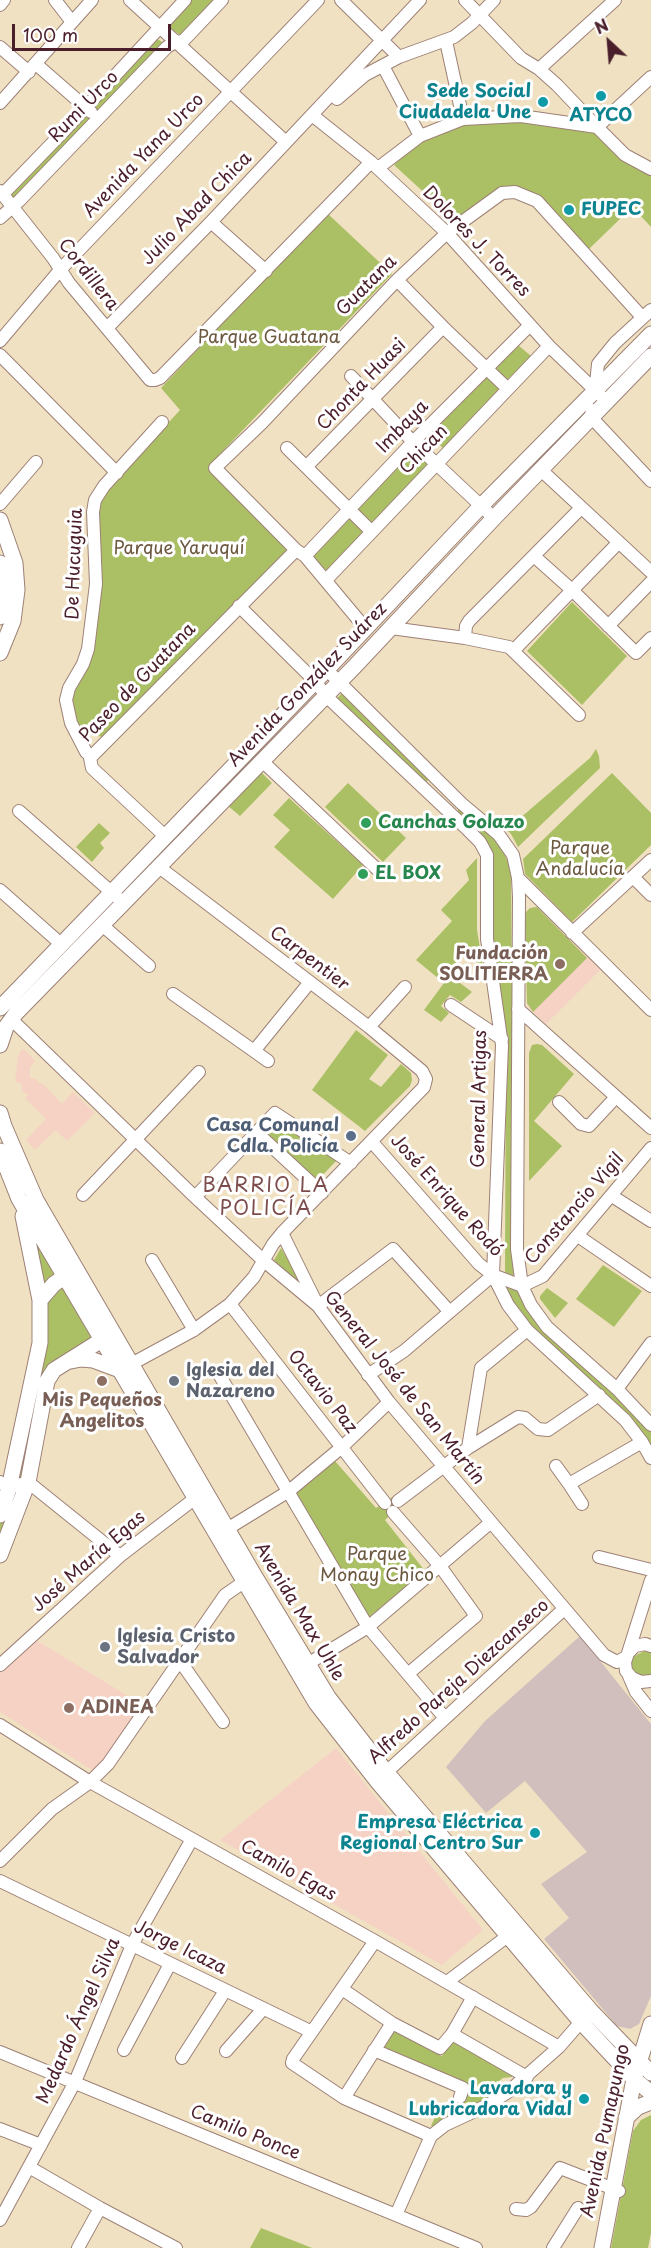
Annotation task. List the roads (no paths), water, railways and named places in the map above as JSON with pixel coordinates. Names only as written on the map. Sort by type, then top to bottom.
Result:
[{"type":"main road","name":"Avenida González Suárez","points":[[0,1008],[327,670],[481,506],[651,334]]},
{"type":"main road","name":"Avenida González Suárez","points":[[0,1045],[11,1019],[392,628],[494,518],[651,356]]},
{"type":"main road","points":[[0,520],[15,563],[17,590],[13,621],[0,653]]},
{"type":"main road","points":[[0,563],[4,590],[0,617]]},
{"type":"main road","name":"Avenida Max Uhle","points":[[0,1113],[36,1200],[70,1272],[302,1667],[328,1697],[382,1777],[586,2016],[634,2079],[651,2093]]},
{"type":"main road","name":"Avenida Max Uhle","points":[[0,1151],[19,1199],[70,1272]]},
{"type":"main road","points":[[0,1515],[5,1485],[40,1343],[40,1300],[31,1247],[19,1199]]},
{"type":"main road","points":[[40,1300],[54,1284],[70,1272]]},
{"type":"main road","points":[[2,1549],[28,1482],[47,1381],[54,1370],[107,1337]]},
{"type":"main road","points":[[63,1364],[81,1359],[125,1368]]},
{"type":"main road","name":"Avenida Max Uhle","points":[[200,1494],[227,1529],[248,1578]]},
{"type":"main road","name":"Avenida Max Uhle","points":[[586,2016],[651,2073]]},
{"type":"main road","name":"Avenida Pumapungo","points":[[602,2248],[616,2189],[634,2079],[651,2024]]},
{"type":"main road","points":[[626,2118],[638,2107],[651,2102]]},
{"type":"street","points":[[0,5],[4,0]]},
{"type":"street","points":[[55,0],[72,22]]},
{"type":"street","points":[[0,103],[92,0]]},
{"type":"street","points":[[130,0],[286,142]]},
{"type":"street","name":"Rumi Urco","points":[[1,193],[86,108],[184,0]]},
{"type":"street","name":"Rumi Urco","points":[[0,218],[167,47],[183,41],[222,0]]},
{"type":"street","name":"Avenida Yana Urco","points":[[0,341],[60,270],[318,0]]},
{"type":"street","points":[[341,0],[399,57]]},
{"type":"street","name":"Julio Abad Chica","points":[[107,328],[211,222],[420,0]]},
{"type":"street","points":[[465,0],[521,58],[539,69],[625,155],[651,169]]},
{"type":"street","name":"Julio Abad Chica","points":[[312,115],[327,107],[365,75],[399,57],[446,41],[472,23],[494,0]]},
{"type":"street","points":[[539,69],[615,0]]},
{"type":"street","points":[[446,41],[463,119]]},
{"type":"street","points":[[0,47],[99,118]]},
{"type":"street","points":[[383,66],[420,136]]},
{"type":"street","points":[[597,127],[651,77]]},
{"type":"street","name":"Dolores J. Torres","points":[[312,115],[375,165],[447,233],[549,346],[607,401]]},
{"type":"street","points":[[211,222],[266,271],[375,165],[420,136],[463,119],[521,116],[597,127]]},
{"type":"street","name":"Guatana","points":[[300,553],[215,468],[262,423],[398,280],[447,233],[492,199],[502,193],[515,192],[537,201],[647,314]]},
{"type":"street","name":"Cordillera","points":[[1,193],[69,283],[150,380],[160,378],[266,271]]},
{"type":"street","points":[[398,280],[507,388]]},
{"type":"street","points":[[647,314],[615,343],[598,364],[591,417],[651,481]]},
{"type":"street","name":"Imbaya","points":[[300,553],[349,510],[413,442],[530,325]]},
{"type":"street","name":"Chonta Huasi","points":[[306,467],[443,327]]},
{"type":"street","name":"Chican","points":[[326,580],[549,346]]},
{"type":"street","points":[[0,355],[117,473]]},
{"type":"street","points":[[351,376],[413,442],[494,518]]},
{"type":"street","name":"De Hucuguia","points":[[91,756],[86,752],[71,723],[66,700],[69,688],[83,664],[88,649],[96,584],[93,512],[95,500],[104,486],[162,422]]},
{"type":"street","points":[[287,448],[371,531]]},
{"type":"street","points":[[0,504],[36,462]]},
{"type":"street","points":[[541,470],[651,572]]},
{"type":"street","points":[[465,638],[469,621],[535,557],[581,508]]},
{"type":"street","points":[[514,651],[619,542]]},
{"type":"street","points":[[300,553],[326,580],[366,629]]},
{"type":"street","name":"Paseo de Guatana","points":[[165,836],[92,768],[89,762],[91,756],[239,606],[300,553]]},
{"type":"street","points":[[535,557],[636,653],[651,638]]},
{"type":"street","points":[[608,626],[651,582]]},
{"type":"street","name":"General Artigas","points":[[239,606],[315,681],[326,696],[480,842],[487,855],[487,939],[502,1039],[493,1275],[508,1305],[527,1330],[625,1420],[651,1458]]},
{"type":"street","points":[[392,628],[499,644],[514,651],[579,715]]},
{"type":"street","name":"General Artigas","points":[[327,670],[461,803],[499,835],[513,855],[518,878],[517,1249],[522,1286],[531,1305],[547,1327],[617,1389],[651,1425]]},
{"type":"street","points":[[262,761],[380,872]]},
{"type":"street","points":[[450,813],[461,803]]},
{"type":"street","points":[[19,811],[124,903]]},
{"type":"street","points":[[572,933],[651,860]]},
{"type":"street","name":"Carpentier","points":[[159,867],[369,1027],[422,1071],[426,1079],[424,1087],[372,1142]]},
{"type":"street","points":[[633,877],[651,895]]},
{"type":"street","points":[[518,878],[651,1010]]},
{"type":"street","points":[[3,899],[61,944]]},
{"type":"street","points":[[102,925],[149,966]]},
{"type":"street","points":[[254,1051],[310,982]]},
{"type":"street","points":[[369,1027],[405,987]]},
{"type":"street","points":[[173,994],[268,1061]]},
{"type":"street","points":[[451,1005],[502,1039]]},
{"type":"street","points":[[518,1009],[651,1128]]},
{"type":"street","name":"General José de San Martín","points":[[11,1019],[195,1197],[264,1261],[318,1306],[389,1402],[604,1655],[617,1662],[627,1655]]},
{"type":"street","points":[[83,1195],[199,1072]]},
{"type":"street","points":[[559,1102],[581,1124],[589,1126],[616,1097]]},
{"type":"street","points":[[195,1197],[275,1113],[351,1163]]},
{"type":"street","points":[[257,1133],[322,1193]]},
{"type":"street","points":[[125,1368],[194,1330],[230,1304],[254,1277],[282,1233],[372,1142]]},
{"type":"street","name":"José Enrique Rodó","points":[[372,1142],[479,1264],[493,1275]]},
{"type":"street","name":"Constancio Vigil","points":[[522,1286],[543,1276],[651,1148]]},
{"type":"street","points":[[612,1196],[651,1221]]},
{"type":"street","points":[[282,1233],[318,1306],[393,1249],[449,1311]]},
{"type":"street","points":[[578,1236],[651,1286]]},
{"type":"street","points":[[152,1260],[194,1330]]},
{"type":"street","points":[[368,1375],[404,1351],[493,1275],[522,1286]]},
{"type":"street","name":"Octavio Paz","points":[[230,1304],[342,1447],[392,1505],[476,1616],[409,1673]]},
{"type":"street","points":[[468,1448],[481,1368],[527,1330]]},
{"type":"street","points":[[617,1389],[651,1343]]},
{"type":"street","points":[[220,1376],[368,1627],[446,1718]]},
{"type":"street","points":[[392,1505],[468,1448],[518,1417],[525,1418],[538,1430],[548,1430],[598,1395]]},
{"type":"street","points":[[227,1529],[289,1491],[342,1447],[389,1402]]},
{"type":"street","points":[[569,1484],[642,1442]]},
{"type":"street","points":[[556,1466],[582,1504]]},
{"type":"street","points":[[5,1485],[28,1482],[120,1557]]},
{"type":"street","name":"José María Egas","points":[[0,1665],[120,1557],[200,1494]]},
{"type":"street","points":[[302,1667],[368,1627],[490,1523]]},
{"type":"street","points":[[599,1557],[651,1570]]},
{"type":"street","points":[[0,1861],[52,1809],[90,1782],[108,1764],[225,1595],[248,1578]]},
{"type":"street","points":[[651,1580],[625,1666],[636,1692],[651,1711]]},
{"type":"street","name":"Alfredo Pareja Diezcanseco","points":[[382,1777],[564,1609]]},
{"type":"street","points":[[627,1655],[635,1646],[645,1644],[651,1646]]},
{"type":"street","points":[[180,1661],[223,1722]]},
{"type":"street","points":[[628,1674],[641,1682],[651,1681]]},
{"type":"street","name":"Camilo Egas","points":[[0,1725],[90,1782],[560,2047]]},
{"type":"street","name":"Medardo Ángel Silva","points":[[0,2220],[75,2082],[132,1945],[192,1839]]},
{"type":"street","name":"Jorge Icaza","points":[[0,1881],[312,2032]]},
{"type":"street","points":[[447,1982],[514,1931]]},
{"type":"street","points":[[375,1941],[292,2063],[344,2098],[431,2136]]},
{"type":"street","points":[[124,2050],[170,1964]]},
{"type":"street","points":[[342,1989],[392,2023],[436,2048],[443,2047],[473,1997]]},
{"type":"street","points":[[182,2058],[225,1990]]},
{"type":"street","points":[[226,2051],[263,2009]]},
{"type":"street","points":[[396,2215],[431,2136],[445,2125],[488,2105],[527,2077],[560,2047],[586,2016]]},
{"type":"street","points":[[344,2098],[392,2023]]},
{"type":"street","points":[[452,2034],[527,2077]]},
{"type":"street","points":[[374,2050],[463,2088],[460,2097]]},
{"type":"street","name":"Camilo Ponce","points":[[0,2052],[476,2248]]},
{"type":"street","points":[[0,2129],[41,2145]]},
{"type":"street","points":[[29,2167],[170,2247]]},
{"type":"street","points":[[516,2209],[526,2210],[531,2207],[560,2168],[616,2189]]},
{"type":"street","points":[[78,2248],[100,2208]]},
{"type":"street","points":[[554,2248],[578,2208]]},
{"type":"place","name":"ATYCO","points":[[601,96]]},
{"type":"place","name":"Sede Social Ciudadela Une","points":[[543,102]]},
{"type":"place","name":"FUPEC","points":[[569,210]]},
{"type":"place","name":"Canchas Golazo","points":[[366,823]]},
{"type":"place","name":"EL BOX","points":[[363,874]]},
{"type":"place","name":"Fundación SOLITIERRA","points":[[560,964]]},
{"type":"place","name":"Casa Comunal Cdla. Policía","points":[[351,1136]]},
{"type":"place","name":"Mis Pequeños Angelitos","points":[[102,1381]]},
{"type":"place","name":"Iglesia del Nazareno","points":[[174,1381]]},
{"type":"place","name":"Iglesia Cristo Salvador","points":[[105,1647]]},
{"type":"place","name":"ADINEA","points":[[69,1708]]},
{"type":"place","name":"Empresa Eléctrica Regional Centro Sur","points":[[535,1833]]},
{"type":"place","name":"Lavadora y Lubricadora Vidal","points":[[584,2099]]},
{"type":"district","name":"BARRIO LA POLICÍA","points":[[266,1198]]},
{"type":"park label","name":"Parque Guatana","points":[[269,338]]},
{"type":"park label","name":"Parque Yaruquí","points":[[179,549]]},
{"type":"park label","name":"Parque Andalucía","points":[[580,859]]},
{"type":"park label","name":"Parque Monay Chico","points":[[377,1565]]}]
